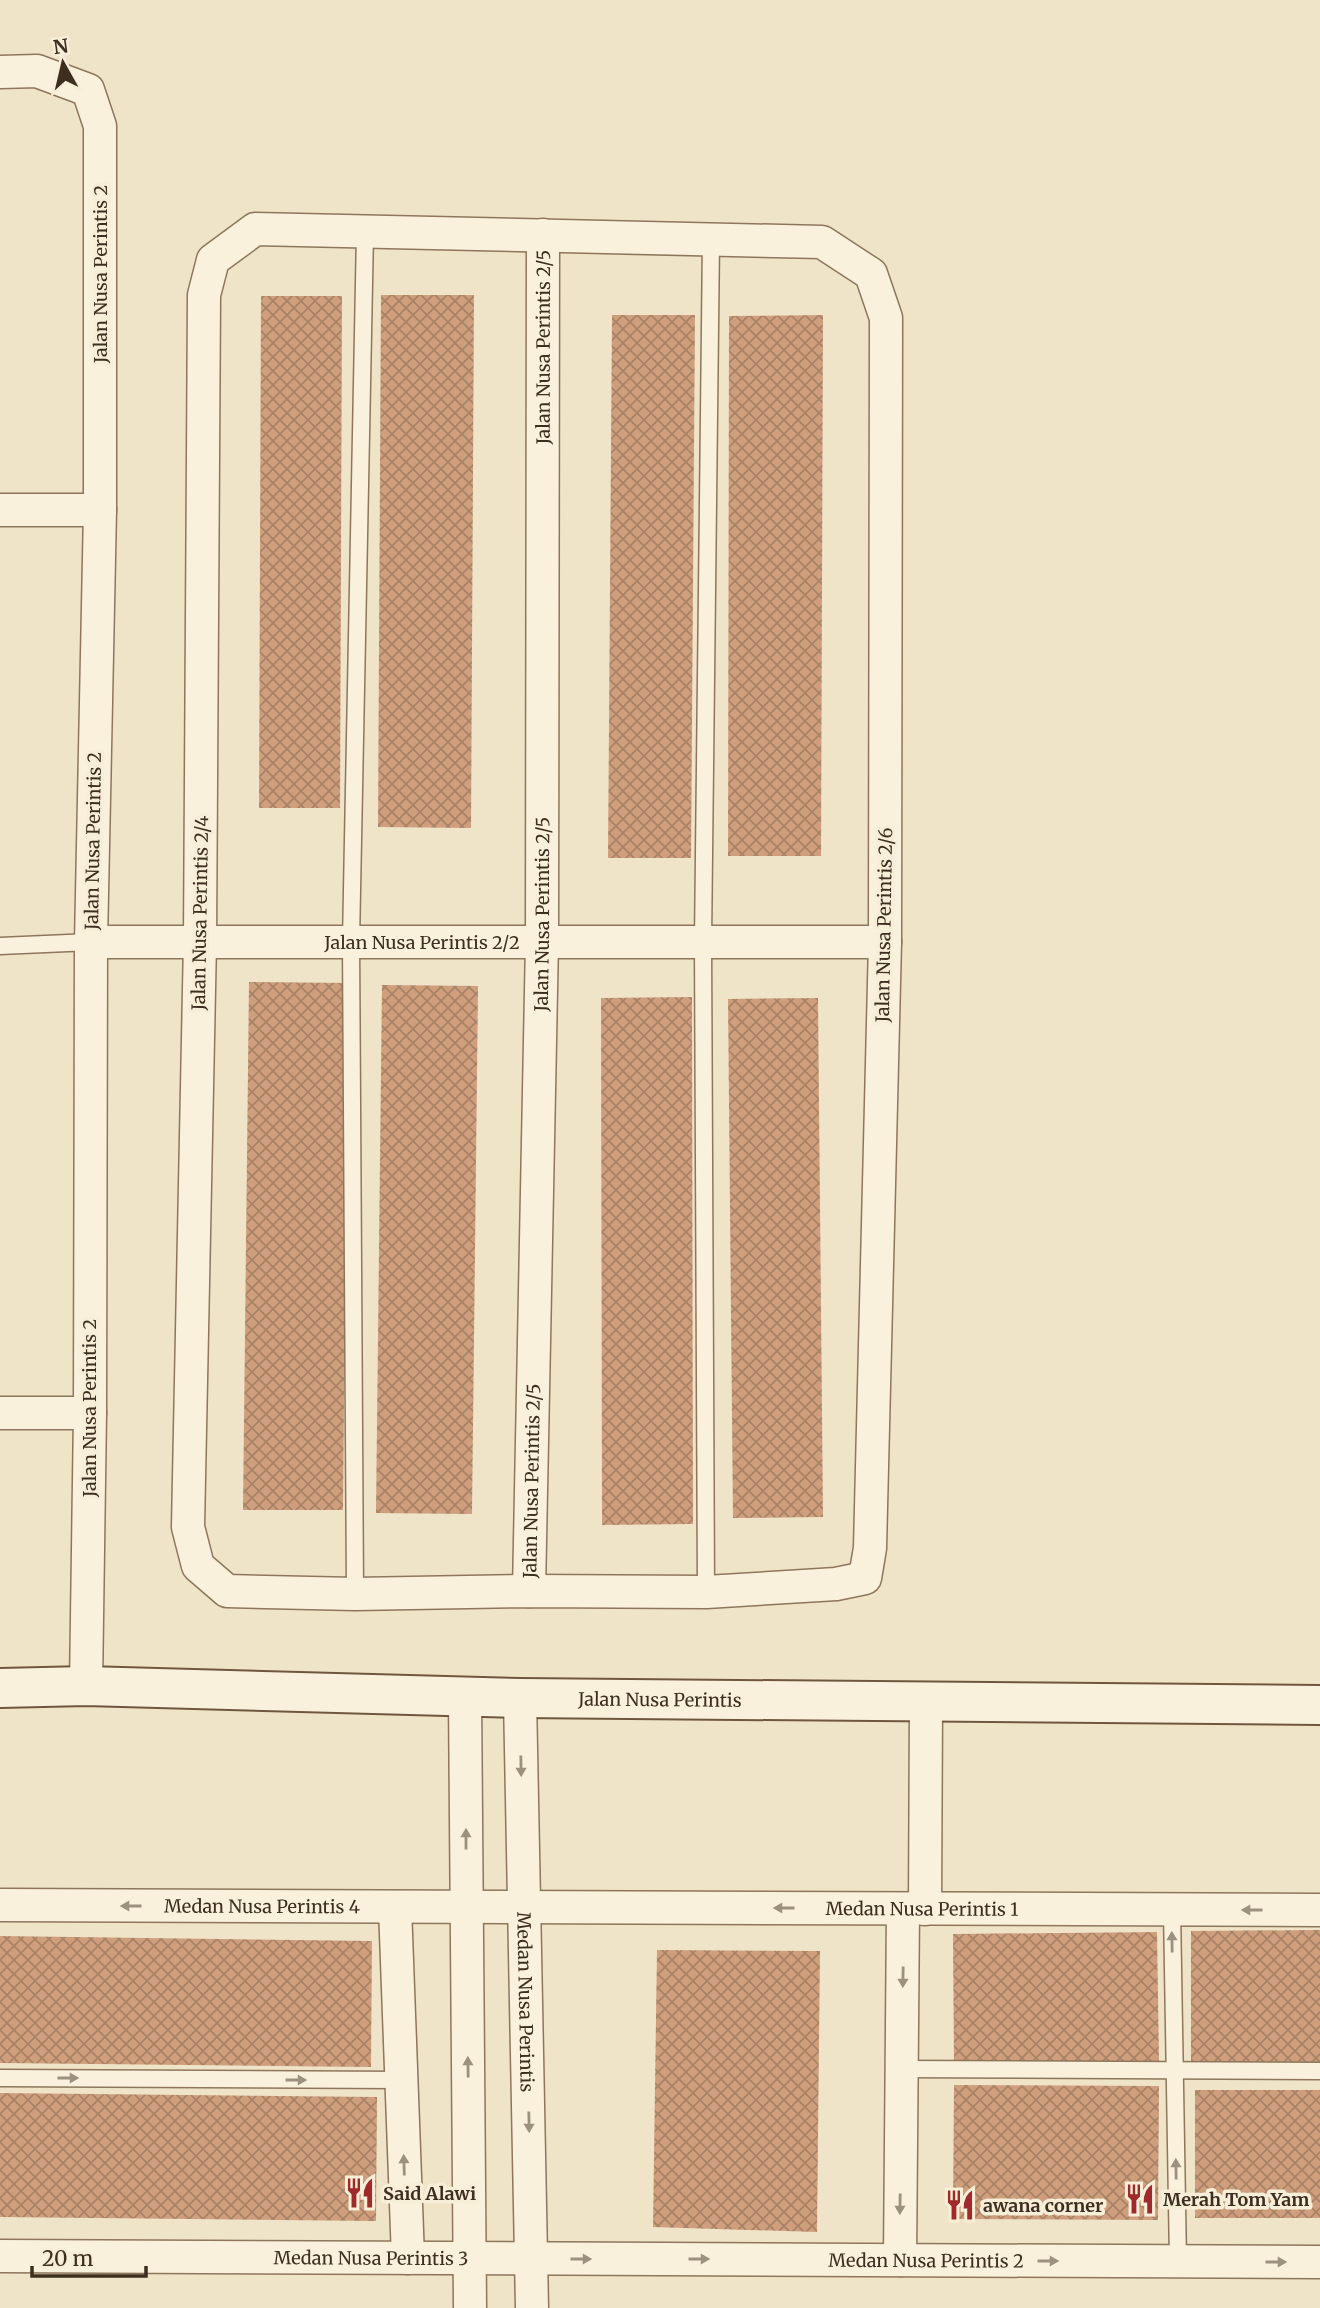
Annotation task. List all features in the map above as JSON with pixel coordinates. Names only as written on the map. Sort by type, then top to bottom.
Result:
[{"type":"street","name":"Jalan Nusa Perintis 2","points":[[0,72],[37,71],[88,90],[100,126],[100,510],[91,942],[90,1413],[86,1686]]},
{"type":"street","name":"Jalan Nusa Perintis 2/4","points":[[355,1594],[227,1591],[198,1566],[188,1527],[200,941],[204,295],[213,260],[255,229],[365,232]]},
{"type":"street","points":[[365,232],[710,239]]},
{"type":"street","name":"Jalan Nusa Perintis 2/5","points":[[529,1591],[542,941],[543,235]]},
{"type":"street","name":"Jalan Nusa Perintis 2/6","points":[[706,1592],[836,1584],[865,1578],[870,1548],[885,942],[886,318],[871,274],[822,242],[710,239]]},
{"type":"street","points":[[0,510],[100,510]]},
{"type":"street","name":"Jalan Nusa Perintis 2/2","points":[[91,942],[885,942]]},
{"type":"street","points":[[0,1413],[90,1413]]},
{"type":"street","points":[[355,1594],[706,1592]]},
{"type":"street","name":"Jalan Nusa Perintis","points":[[0,1688],[86,1686],[520,1698],[1320,1705]]},
{"type":"street","points":[[465,1696],[470,2308]]},
{"type":"street","name":"Medan Nusa Perintis","points":[[520,1698],[533,2308]]},
{"type":"street","points":[[900,2260],[902,2069],[926,1703]]},
{"type":"street","name":"Medan Nusa Perintis 4","points":[[0,1905],[524,1907]]},
{"type":"street","points":[[395,1907],[408,2258]]},
{"type":"street","name":"Medan Nusa Perintis 1","points":[[524,1907],[1320,1910]]},
{"type":"street","name":"Medan Nusa Perintis 3","points":[[0,2256],[531,2258]]},
{"type":"street","name":"Medan Nusa Perintis 2","points":[[531,2258],[1320,2262]]},
{"type":"lane","points":[[355,1594],[351,941],[365,232]]},
{"type":"lane","points":[[706,1592],[704,942],[710,239]]},
{"type":"lane","name":"Jalan Nusa Perintis 2/2","points":[[0,946],[91,942]]},
{"type":"lane","points":[[1172,1910],[1178,2262]]},
{"type":"lane","points":[[902,2069],[1320,2071]]},
{"type":"lane","points":[[0,2078],[401,2080]]},
{"type":"building","points":[[381,295],[474,295],[471,828],[378,827]]},
{"type":"building","points":[[261,296],[342,296],[340,808],[259,808]]},
{"type":"building","points":[[612,315],[695,315],[691,858],[608,858]]},
{"type":"building","points":[[823,315],[821,856],[728,856],[729,316]]},
{"type":"building","points":[[249,982],[348,983],[343,1510],[243,1510]]},
{"type":"building","points":[[382,985],[478,986],[472,1514],[376,1513]]},
{"type":"building","points":[[692,997],[693,1524],[602,1525],[601,998]]},
{"type":"building","points":[[818,998],[823,1517],[733,1518],[728,999]]},
{"type":"building","points":[[1320,1930],[1320,2067],[1191,2067],[1191,1931]]},
{"type":"building","points":[[1157,1932],[1159,2061],[954,2062],[953,1934]]},
{"type":"building","points":[[0,1936],[372,1941],[371,2067],[0,2063]]},
{"type":"building","points":[[657,1950],[820,1951],[817,2232],[653,2227]]},
{"type":"building","points":[[954,2085],[1159,2086],[1158,2220],[953,2219]]},
{"type":"building","points":[[1195,2090],[1320,2090],[1320,2218],[1195,2218]]},
{"type":"building","points":[[0,2093],[377,2097],[376,2221],[0,2217]]},
{"type":"place","name":"Said Alawi","points":[[360,2193]]},
{"type":"place","name":"Merah Tom Yam","points":[[1140,2199]]},
{"type":"place","name":"awana corner","points":[[960,2205]]}]
